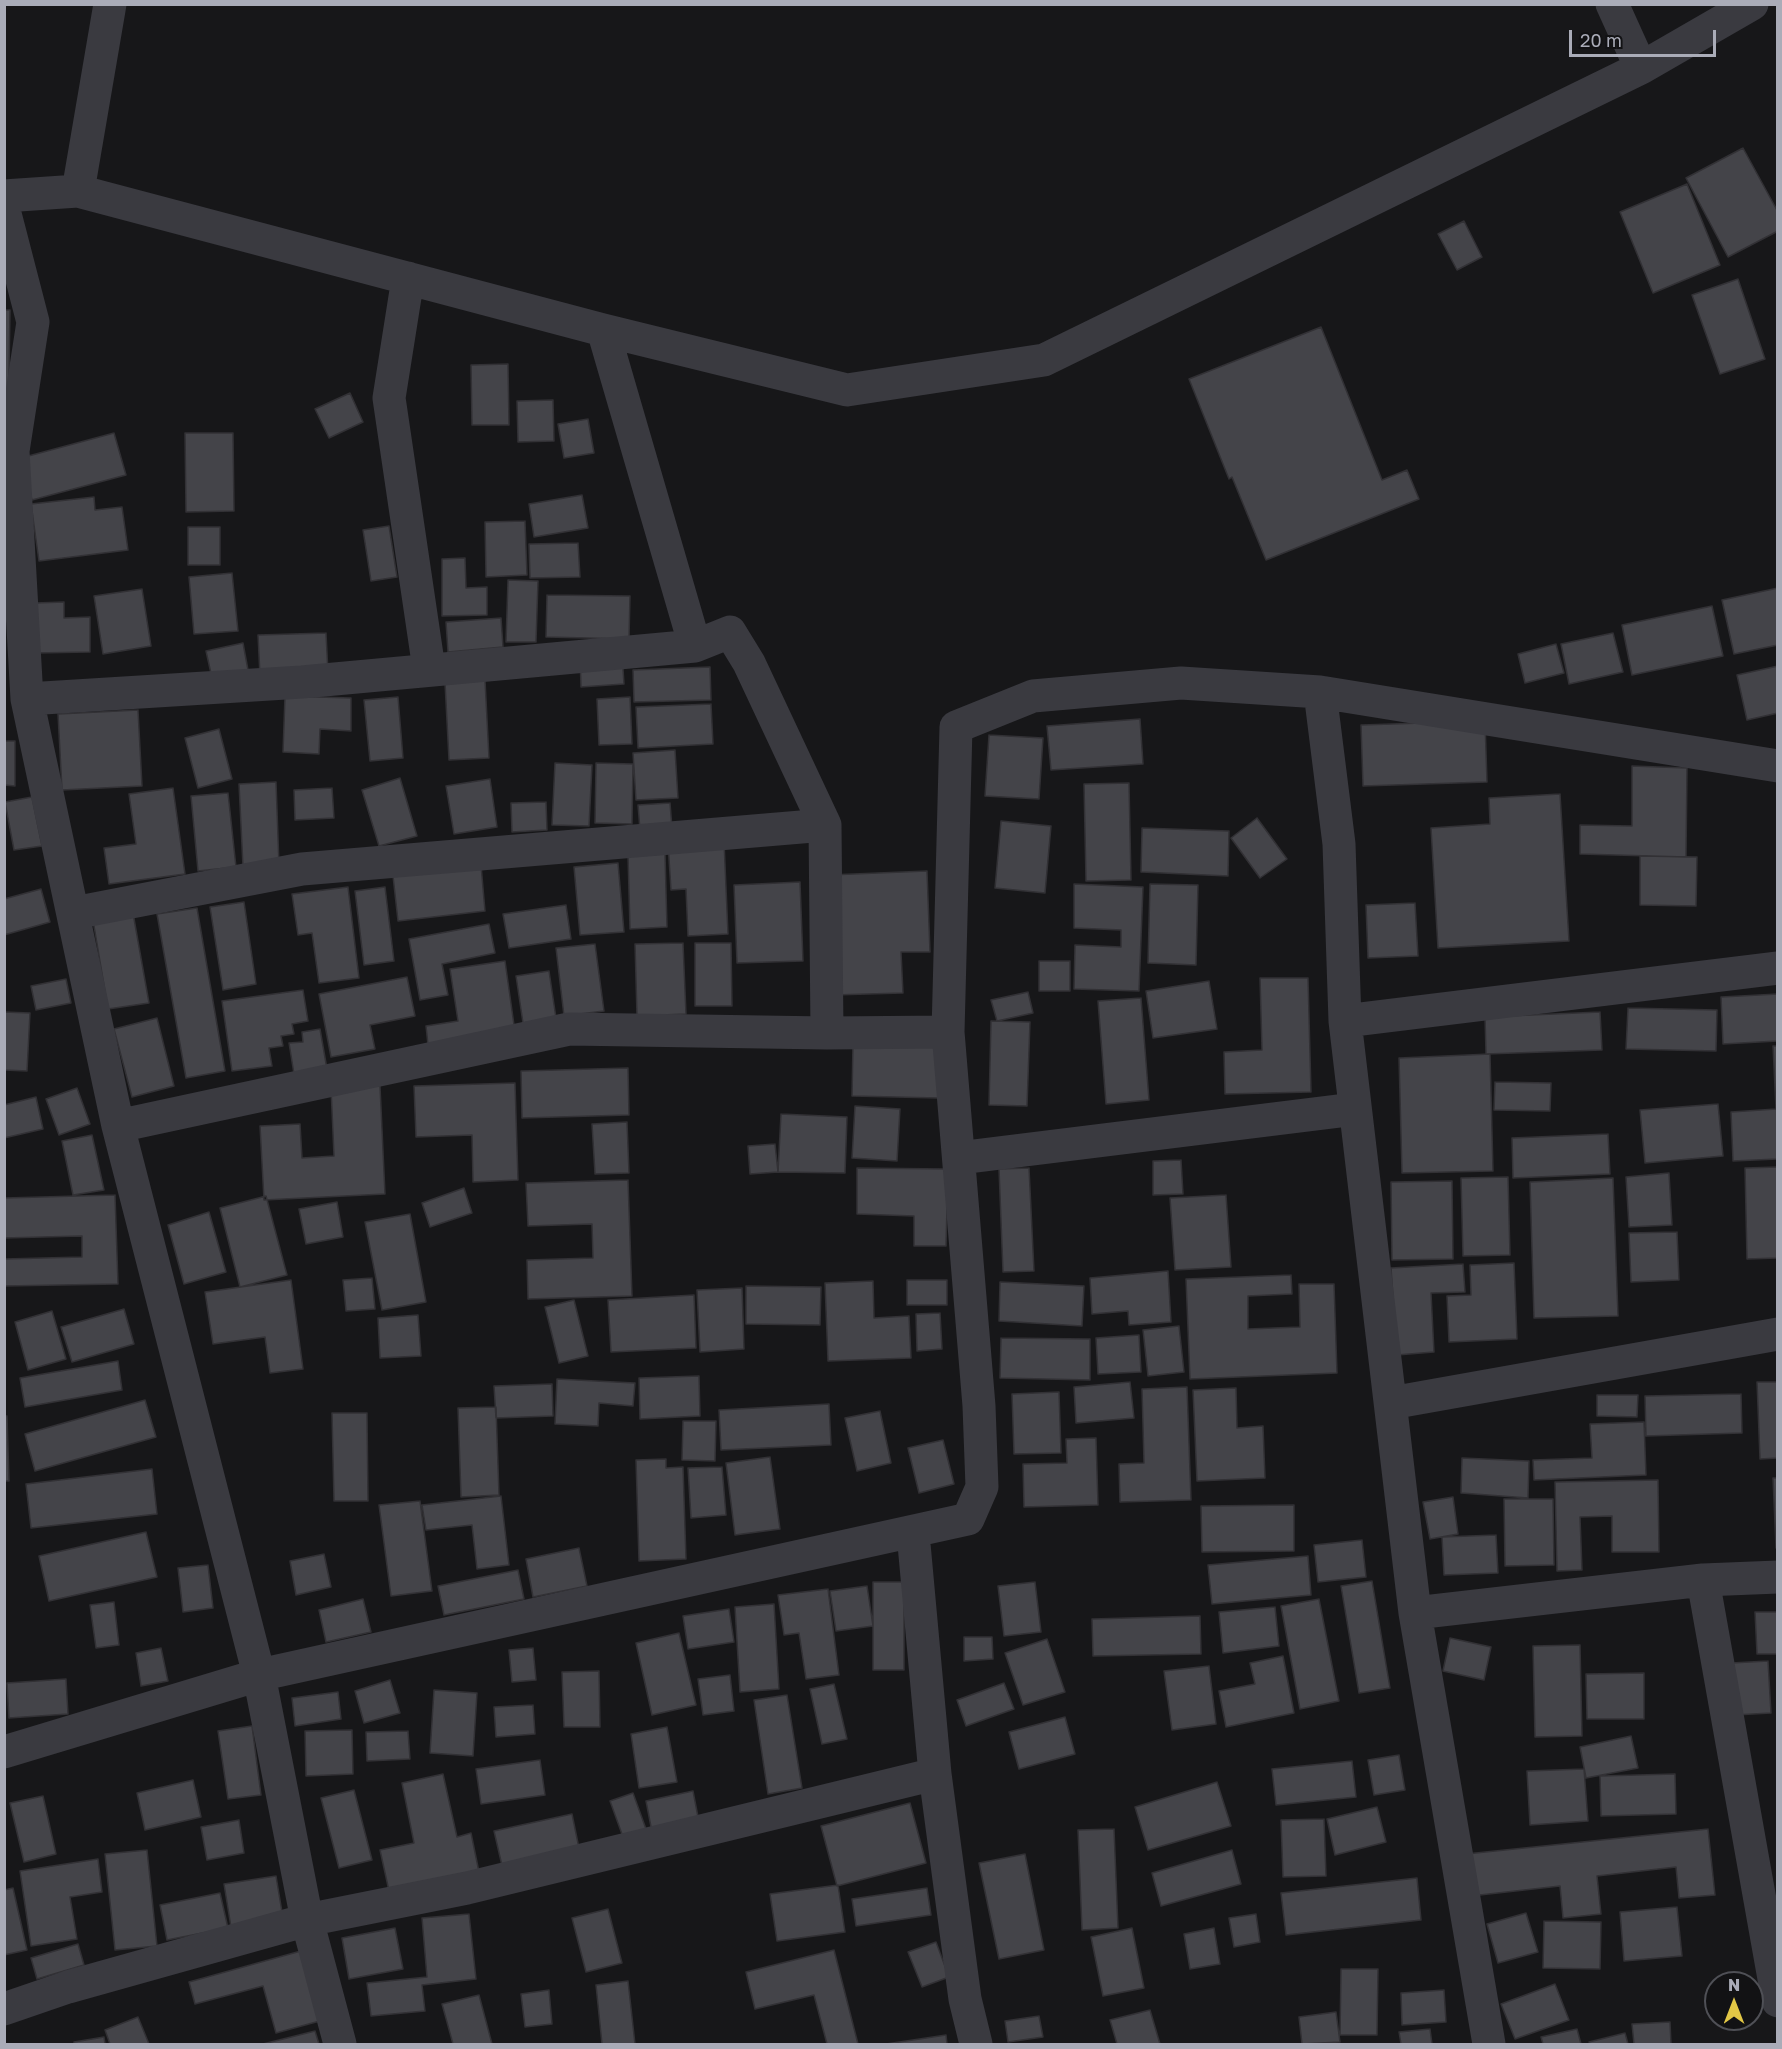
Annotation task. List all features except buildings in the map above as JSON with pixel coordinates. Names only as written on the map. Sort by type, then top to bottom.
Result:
[{"type":"street","points":[[78,191],[110,4]]},
{"type":"street","points":[[1612,4],[1641,68]]},
{"type":"street","points":[[4,196],[78,191],[603,330],[847,390],[1044,360],[1641,68],[1752,4]]},
{"type":"street","points":[[4,210],[33,322],[9,452],[19,684],[74,913],[117,1126],[259,1675],[308,1920],[340,2044]]},
{"type":"street","points":[[408,278],[389,398],[429,669]]},
{"type":"street","points":[[603,330],[695,646]]},
{"type":"street","points":[[19,684],[302,682],[695,646],[730,632],[749,663],[825,825],[827,1033]]},
{"type":"street","points":[[4,1752],[259,1675],[913,1533],[968,1519],[982,1487],[980,1406],[948,1032],[956,727],[1033,696],[1181,683],[1320,692],[1778,766]]},
{"type":"street","points":[[1320,692],[1339,844],[1345,1021],[1415,1613],[1488,2044]]},
{"type":"street","points":[[74,913],[302,869],[825,825]]},
{"type":"street","points":[[1345,1021],[1778,968]]},
{"type":"street","points":[[117,1126],[569,1029],[827,1033],[948,1032]]},
{"type":"street","points":[[959,1158],[1355,1109]]},
{"type":"street","points":[[1390,1403],[1778,1334]]},
{"type":"street","points":[[913,1533],[935,1774],[965,1999],[976,2044]]},
{"type":"street","points":[[1415,1613],[1703,1580],[1778,1577]]},
{"type":"street","points":[[1703,1580],[1778,2001]]},
{"type":"street","points":[[4,2009],[68,1987],[308,1920],[467,1888],[935,1774]]}]
